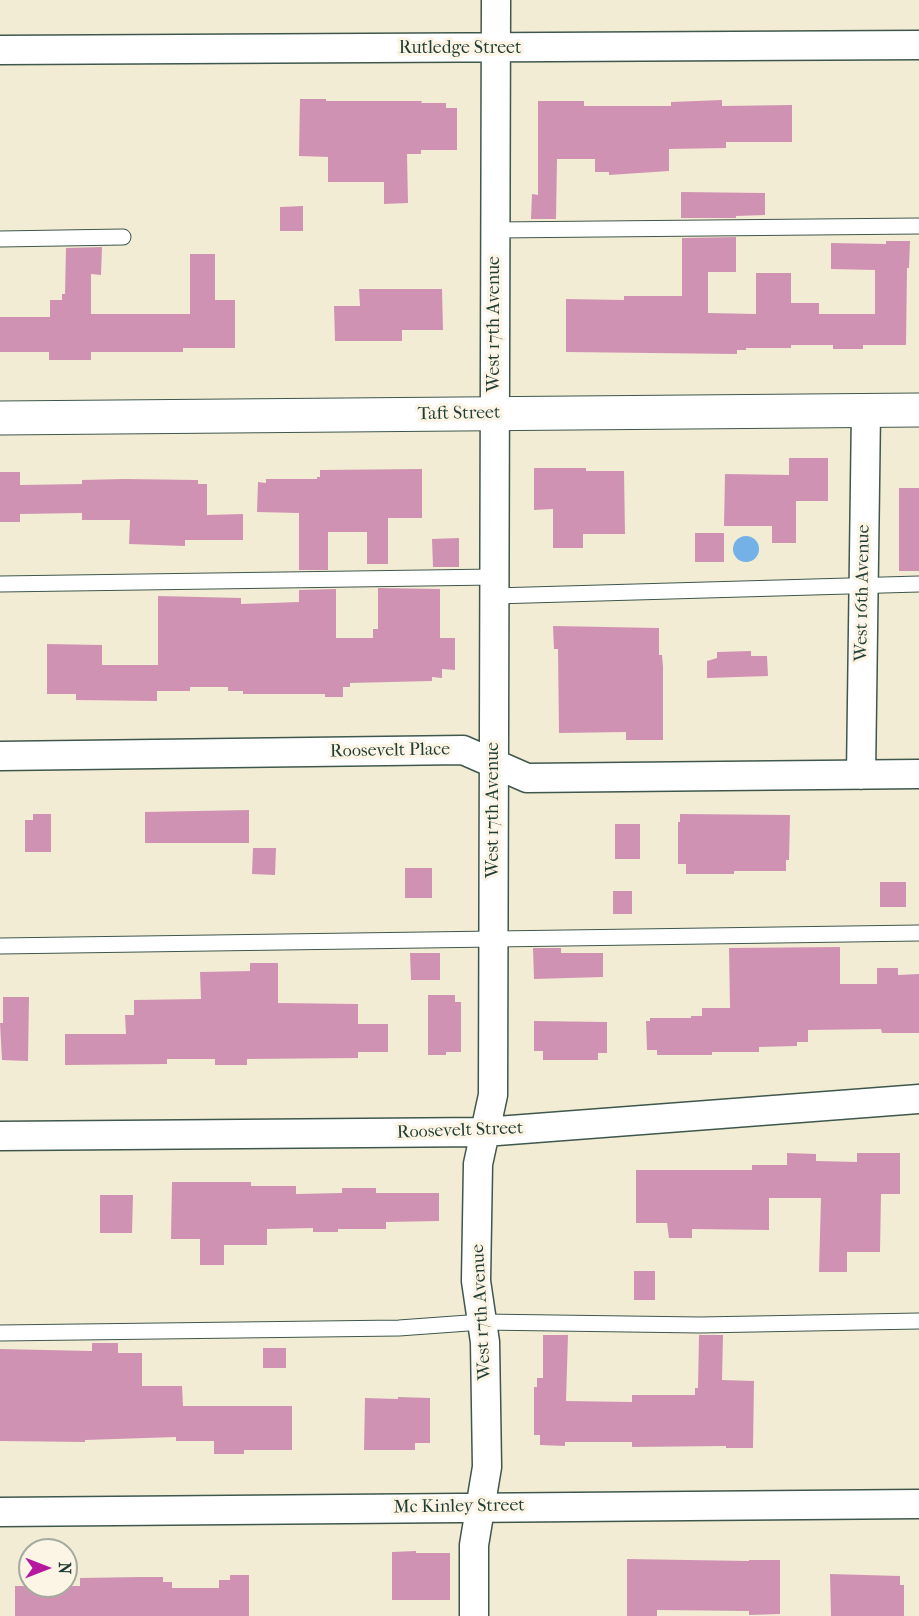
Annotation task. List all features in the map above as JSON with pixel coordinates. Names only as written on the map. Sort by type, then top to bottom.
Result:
[{"type":"street","name":"West 17th Avenue","points":[[474,1616],[474,1545],[487,1467],[485,1342],[476,1281],[478,1164],[493,1095],[496,0]]},
{"type":"street","name":"Rutledge Street","points":[[0,50],[919,45]]},
{"type":"street","name":"Taft Street","points":[[0,418],[919,410]]},
{"type":"street","name":"West 16th Avenue","points":[[861,775],[866,411]]},
{"type":"street","name":"Roosevelt Place","points":[[0,756],[463,750],[527,778],[919,774]]},
{"type":"street","name":"Roosevelt Street","points":[[0,1136],[484,1132],[919,1099]]},
{"type":"street","name":"Mc Kinley Street","points":[[0,1512],[919,1504]]},
{"type":"lane","points":[[496,230],[919,226]]},
{"type":"lane","points":[[0,239],[123,237]]},
{"type":"lane","points":[[0,584],[495,586],[919,584]]},
{"type":"lane","points":[[0,946],[494,937],[919,933]]},
{"type":"lane","points":[[0,1334],[399,1328],[482,1322],[700,1325],[919,1321]]},
{"type":"water","points":[[746,536],[755,540],[759,549],[755,558],[746,562],[737,558],[733,549],[737,540]]},
{"type":"building","points":[[300,99],[446,103],[446,108],[457,108],[457,150],[421,150],[421,154],[407,154],[408,203],[384,204],[384,182],[328,182],[328,157],[299,156]]},
{"type":"building","points":[[722,100],[722,106],[792,105],[792,142],[726,142],[726,148],[669,149],[669,171],[609,175],[609,172],[595,172],[595,159],[557,159],[556,219],[531,219],[532,194],[538,195],[538,101],[584,101],[584,106],[671,106],[671,102]]},
{"type":"building","points":[[681,192],[765,193],[765,215],[736,216],[736,218],[681,218]]},
{"type":"building","points":[[303,206],[303,231],[280,231],[280,207]]},
{"type":"building","points":[[736,237],[736,272],[708,272],[708,313],[756,314],[756,273],[791,273],[791,303],[819,303],[819,314],[875,314],[875,270],[831,269],[831,243],[886,244],[886,241],[910,241],[909,268],[907,268],[906,345],[863,345],[863,349],[833,349],[833,345],[791,345],[791,348],[746,348],[746,350],[737,350],[737,354],[566,352],[566,299],[624,300],[624,296],[682,296],[682,238]]},
{"type":"building","points":[[102,247],[101,275],[91,274],[91,314],[190,314],[190,254],[215,254],[215,300],[235,300],[235,348],[183,348],[183,352],[91,352],[91,360],[49,360],[49,352],[0,352],[0,317],[50,317],[50,300],[62,300],[62,294],[65,294],[66,248]]},
{"type":"building","points":[[359,289],[442,289],[443,330],[402,330],[402,341],[335,341],[334,306],[360,306]]},
{"type":"building","points":[[789,458],[828,458],[828,501],[796,501],[796,543],[772,543],[772,526],[724,526],[725,474],[789,475]]},
{"type":"building","points":[[534,468],[624,471],[625,534],[583,534],[583,548],[553,548],[553,509],[534,510]]},
{"type":"building","points":[[422,469],[422,518],[388,518],[388,564],[367,564],[367,532],[328,532],[328,570],[299,570],[299,513],[257,512],[258,482],[266,483],[266,479],[317,479],[320,477],[320,470]]},
{"type":"building","points":[[0,472],[20,472],[20,485],[82,484],[82,480],[198,480],[198,484],[207,484],[207,515],[243,514],[243,540],[185,540],[185,546],[129,544],[130,520],[82,520],[82,513],[20,514],[20,522],[0,522]]},
{"type":"building","points":[[899,488],[919,488],[919,571],[899,571]]},
{"type":"building","points":[[695,533],[724,533],[724,562],[695,562]]},
{"type":"building","points":[[459,538],[459,567],[433,567],[432,539]]},
{"type":"building","points":[[378,588],[440,589],[440,638],[455,638],[455,670],[442,669],[442,678],[432,677],[432,681],[350,683],[350,687],[343,687],[343,697],[325,697],[325,694],[243,694],[243,691],[228,691],[228,687],[190,687],[190,691],[157,691],[157,701],[76,700],[76,694],[47,694],[47,644],[102,645],[102,665],[158,665],[158,596],[241,598],[241,604],[299,602],[299,590],[336,589],[336,638],[373,638],[373,629],[378,629]]},
{"type":"building","points":[[553,626],[659,628],[659,655],[662,655],[663,667],[663,740],[626,740],[626,732],[559,733],[558,649],[554,649]]},
{"type":"building","points":[[751,651],[751,656],[767,656],[768,676],[707,678],[707,661],[717,658],[717,652]]},
{"type":"building","points":[[249,810],[249,843],[145,843],[145,812]]},
{"type":"building","points":[[33,814],[51,814],[51,852],[25,852],[25,820],[33,820]]},
{"type":"building","points":[[680,814],[790,815],[789,860],[786,860],[786,871],[686,874],[686,864],[678,864]]},
{"type":"building","points":[[615,824],[640,824],[640,859],[615,859]]},
{"type":"building","points":[[253,848],[276,848],[275,875],[252,874]]},
{"type":"building","points":[[405,868],[432,868],[432,898],[405,898]]},
{"type":"building","points":[[880,882],[906,882],[906,907],[880,907]]},
{"type":"building","points":[[613,891],[632,891],[632,914],[613,914]]},
{"type":"building","points":[[840,947],[840,984],[877,984],[877,968],[898,968],[898,975],[919,974],[919,1033],[882,1033],[881,1029],[808,1030],[808,1042],[797,1042],[797,1046],[759,1047],[759,1052],[657,1055],[657,1050],[647,1050],[646,1021],[650,1021],[650,1018],[691,1018],[691,1016],[702,1016],[702,1008],[730,1008],[729,948]]},
{"type":"building","points":[[533,948],[561,948],[561,953],[603,953],[603,977],[534,979]]},
{"type":"building","points":[[410,953],[440,953],[440,980],[411,980]]},
{"type":"building","points":[[250,963],[278,963],[278,1003],[358,1004],[358,1024],[388,1024],[388,1052],[358,1052],[358,1058],[247,1059],[247,1065],[215,1065],[215,1059],[167,1059],[167,1064],[65,1065],[65,1034],[126,1034],[125,1015],[134,1015],[134,1000],[201,999],[200,972],[250,971]]},
{"type":"building","points":[[428,995],[455,995],[455,1002],[461,1002],[461,1052],[428,1055]]},
{"type":"building","points":[[3,997],[29,997],[28,1061],[2,1060],[0,1023],[3,1023]]},
{"type":"building","points":[[534,1021],[607,1022],[607,1053],[598,1053],[598,1060],[543,1060],[543,1051],[534,1051]]},
{"type":"building","points":[[787,1153],[816,1154],[816,1161],[857,1162],[857,1153],[900,1153],[900,1194],[881,1194],[880,1252],[847,1252],[847,1272],[819,1272],[821,1198],[769,1198],[769,1230],[692,1229],[692,1238],[669,1238],[667,1223],[636,1223],[636,1170],[752,1170],[752,1165],[787,1165]]},
{"type":"building","points":[[172,1182],[251,1182],[251,1186],[296,1186],[296,1194],[342,1193],[342,1188],[376,1188],[376,1193],[439,1193],[439,1221],[386,1222],[386,1229],[338,1229],[338,1232],[313,1232],[313,1228],[267,1229],[267,1245],[224,1245],[224,1265],[200,1265],[200,1239],[171,1239]]},
{"type":"building","points":[[100,1195],[133,1195],[132,1233],[100,1233]]},
{"type":"building","points":[[634,1271],[655,1271],[655,1300],[634,1300]]},
{"type":"building","points":[[543,1335],[568,1335],[566,1401],[632,1402],[632,1395],[695,1395],[695,1388],[698,1388],[699,1335],[723,1335],[722,1380],[754,1381],[753,1448],[632,1447],[632,1442],[565,1442],[565,1446],[540,1445],[540,1435],[534,1435],[534,1387],[537,1387],[537,1378],[543,1378]]},
{"type":"building","points":[[92,1343],[118,1343],[118,1353],[142,1353],[142,1386],[182,1386],[183,1406],[292,1406],[292,1450],[244,1450],[244,1454],[214,1454],[214,1441],[176,1441],[176,1437],[85,1440],[85,1442],[0,1441],[0,1349],[92,1351]]},
{"type":"building","points":[[263,1348],[286,1348],[286,1368],[263,1368]]},
{"type":"building","points":[[398,1397],[430,1398],[430,1443],[415,1443],[415,1450],[364,1450],[365,1398],[398,1399]]},
{"type":"building","points":[[416,1551],[416,1553],[450,1553],[450,1600],[392,1600],[392,1552]]},
{"type":"building","points":[[627,1559],[780,1560],[780,1614],[749,1615],[749,1611],[657,1610],[657,1616],[627,1616]]},
{"type":"building","points":[[830,1574],[900,1576],[900,1585],[904,1585],[904,1616],[831,1616]]},
{"type":"building","points":[[230,1575],[249,1575],[249,1616],[15,1616],[15,1586],[18,1586],[18,1598],[78,1598],[80,1578],[163,1577],[163,1582],[172,1582],[172,1588],[219,1588],[219,1580],[230,1580]]}]
